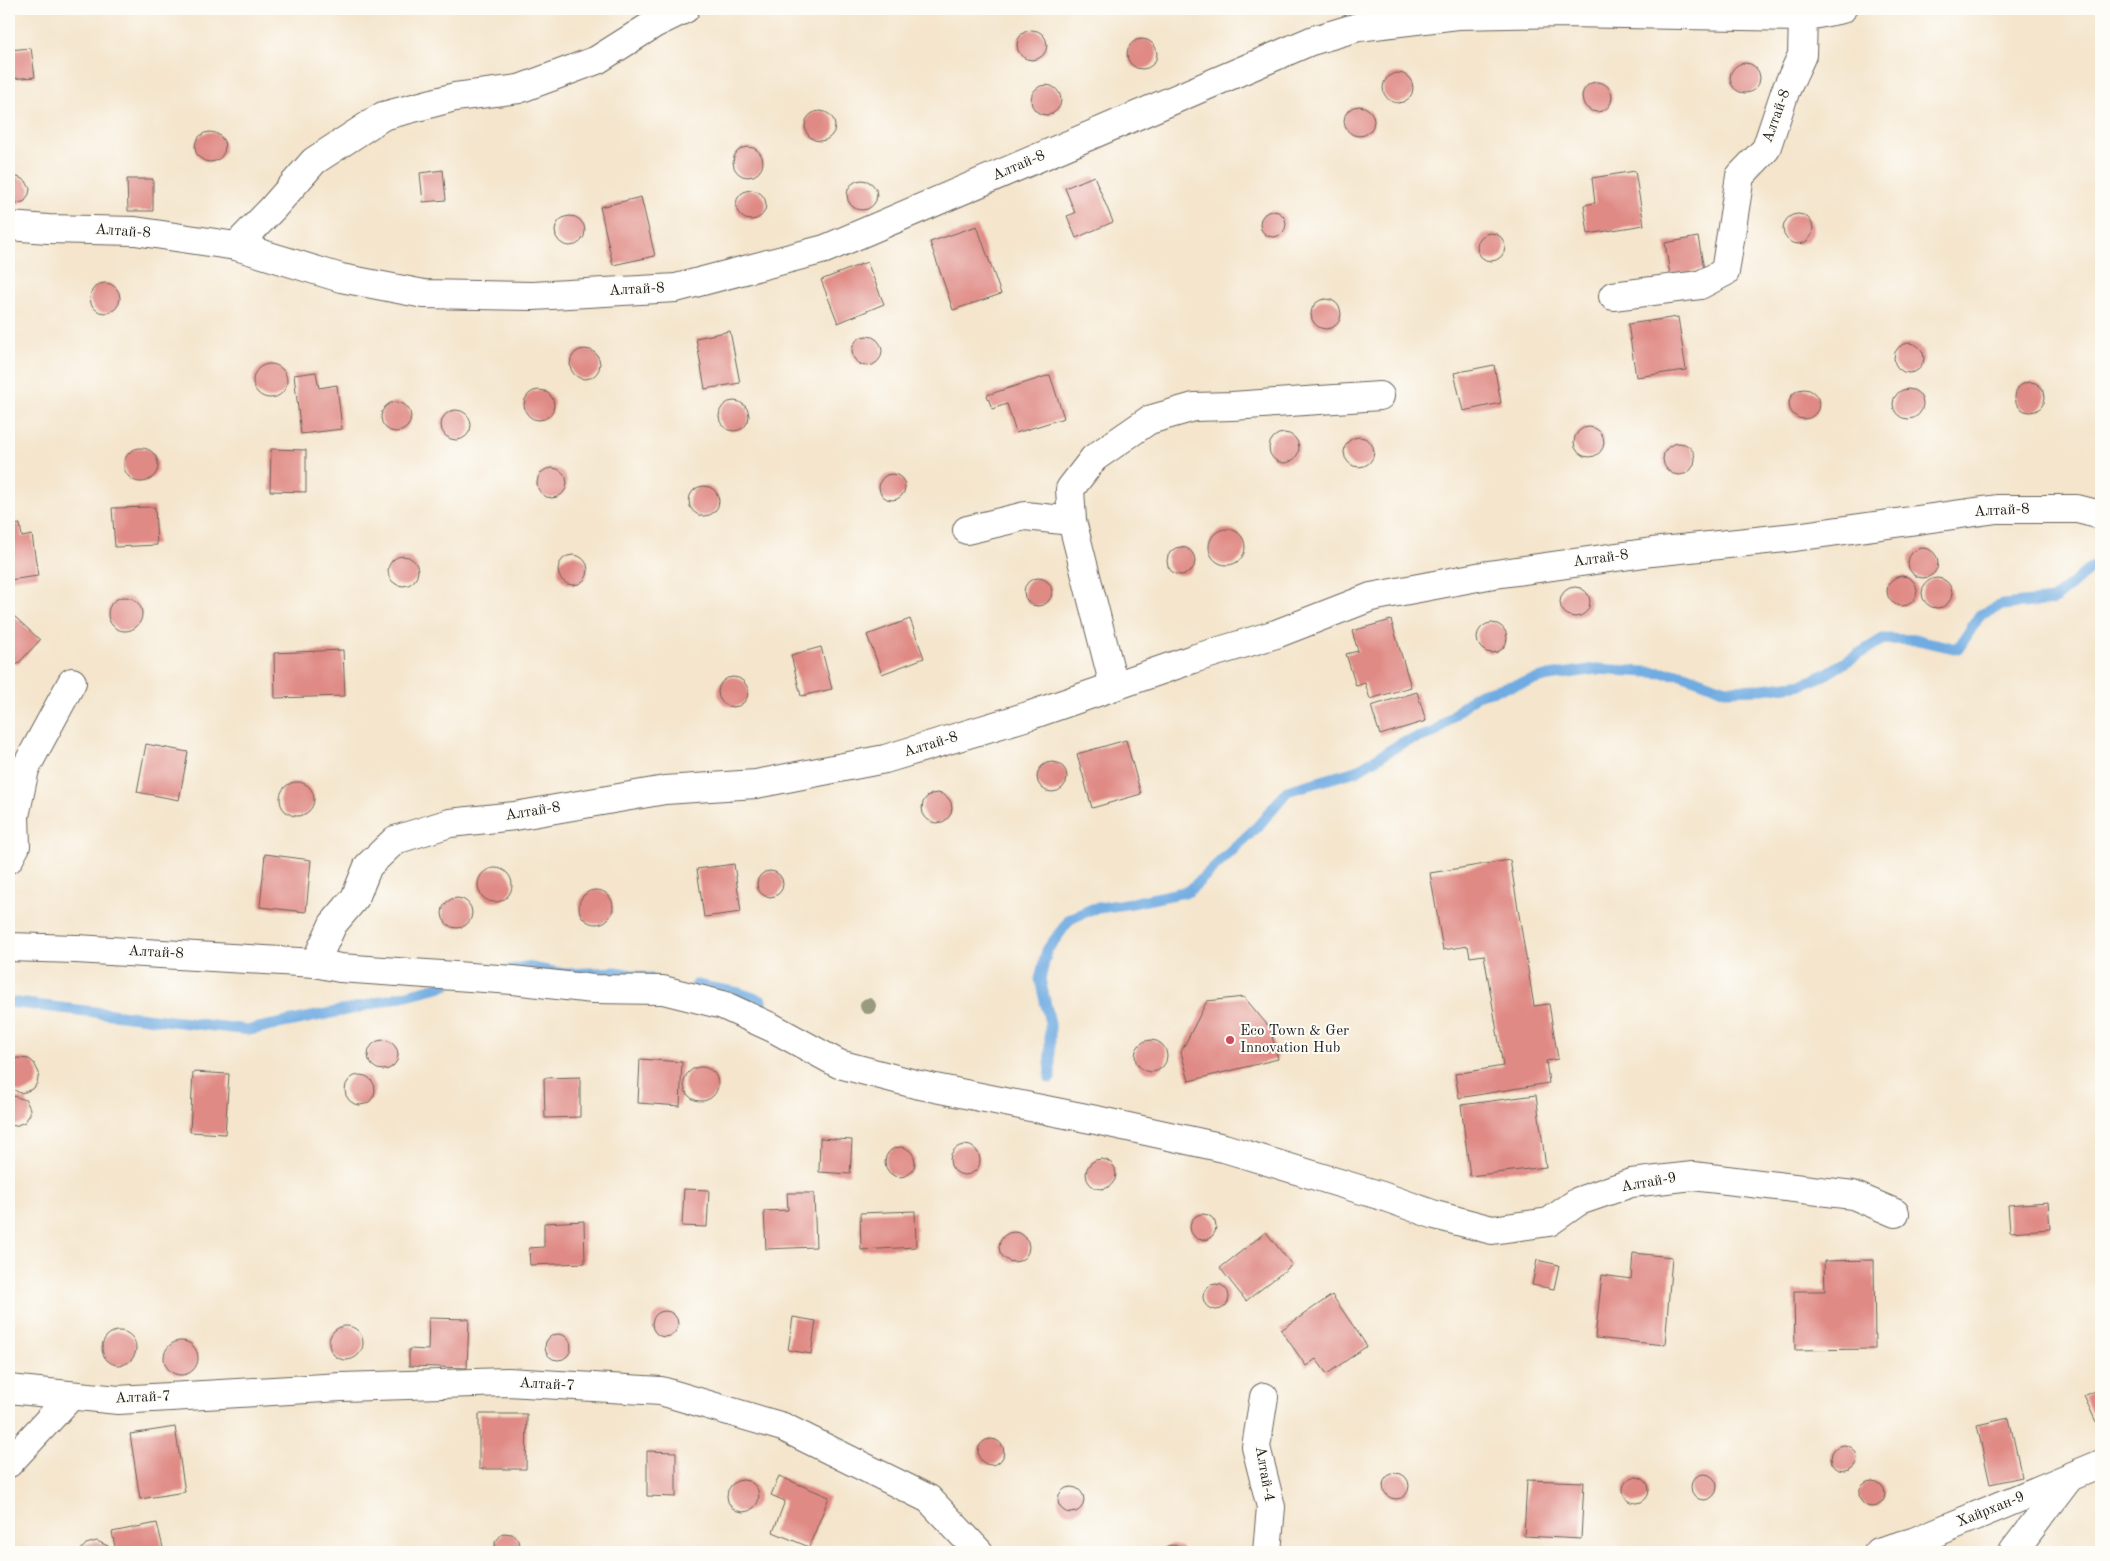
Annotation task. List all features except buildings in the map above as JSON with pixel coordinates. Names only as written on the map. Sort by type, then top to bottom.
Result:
[{"type":"street","points":[[236,246],[272,209],[314,161],[383,116],[455,97],[519,89],[597,60],[654,24],[686,9]]},
{"type":"street","name":"Алтай-8","points":[[9,226],[134,231],[236,246],[341,278],[424,294],[533,296],[676,288],[825,249],[1311,41],[1358,27],[1458,15],[1565,13],[1803,17],[1842,9]]},
{"type":"street","name":"Алтай-8","points":[[1613,296],[1700,285],[1725,272],[1740,176],[1766,148],[1785,92],[1802,54],[1803,17]]},
{"type":"street","points":[[1114,686],[1072,521],[1070,489],[1094,458],[1149,420],[1194,407],[1380,396]]},
{"type":"street","name":"Алтай-8","points":[[9,947],[76,949],[315,963],[333,924],[355,898],[368,866],[395,840],[450,823],[515,816],[665,790],[756,784],[885,759],[1031,715],[1196,658],[1276,634],[1371,597],[1488,575],[1652,552],[1795,537],[1997,508],[2076,509],[2101,514]]},
{"type":"street","points":[[967,530],[1024,516],[1072,521]]},
{"type":"street","points":[[9,859],[16,846],[15,816],[25,769],[72,682]]},
{"type":"street","name":"Алтай-9","points":[[315,963],[340,968],[513,980],[593,989],[664,990],[723,1006],[773,1028],[839,1064],[915,1084],[1224,1148],[1382,1196],[1434,1215],[1492,1230],[1549,1222],[1579,1201],[1631,1183],[1693,1176],[1853,1195],[1895,1213]]},
{"type":"street","name":"Алтай-7","points":[[9,1389],[118,1400],[340,1387],[508,1382],[661,1392],[782,1427],[929,1499],[979,1552]]},
{"type":"street","points":[[9,1463],[71,1396]]},
{"type":"street","name":"Алтай-4","points":[[1264,1397],[1256,1447],[1270,1506],[1267,1552]]},
{"type":"street","name":"Хайрхан-9","points":[[1878,1552],[1913,1542],[2101,1464]]},
{"type":"street","points":[[2013,1552],[2069,1478]]},
{"type":"waterway","points":[[1050,1078],[1050,1023],[1040,979],[1047,950],[1070,919],[1092,909],[1189,891],[1259,825],[1287,791],[1356,771],[1402,743],[1435,732],[1476,695],[1549,676],[1596,669],[1681,674],[1725,690],[1762,689],[1804,684],[1826,674],[1883,639],[1918,640],[1958,649],[1980,615],[2002,605],[2053,600],[2091,568],[2101,566]]},
{"type":"waterway","points":[[510,970],[526,967],[564,974],[616,972],[650,979]]},
{"type":"waterway","points":[[9,1002],[249,1030],[360,1007],[446,985]]},
{"type":"waterway","points":[[696,985],[739,993],[762,1001]]},
{"type":"place","name":"Eco Town & Ger Innovation Hub","points":[[1230,1040]]}]
